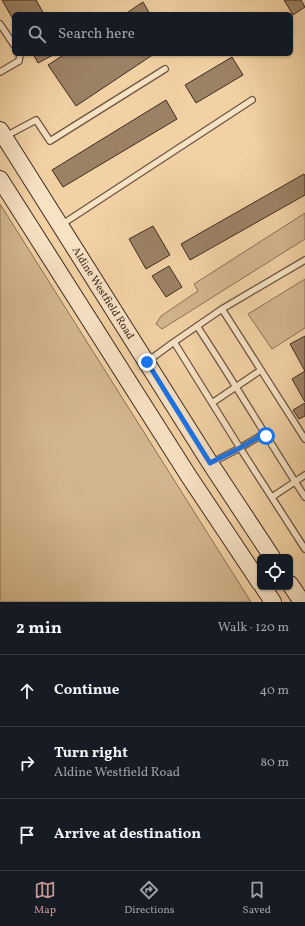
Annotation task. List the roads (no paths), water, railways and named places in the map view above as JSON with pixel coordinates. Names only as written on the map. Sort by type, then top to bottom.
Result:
[{"type":"main road","name":"Aldine Westfield Road","points":[[2,134],[61,225],[210,463],[270,554]]},
{"type":"main road","points":[[0,179],[188,475],[257,578]]},
{"type":"main road","points":[[10,195],[33,181]]},
{"type":"main road","points":[[98,334],[121,321]]},
{"type":"main road","points":[[188,475],[210,463]]},
{"type":"main road","points":[[293,588],[301,600]]},
{"type":"main road","points":[[265,590],[273,602]]},
{"type":"lane","points":[[0,24],[12,42]]},
{"type":"lane","points":[[0,72],[19,61],[20,56]]},
{"type":"lane","points":[[2,134],[36,120],[50,141],[165,69]]},
{"type":"lane","points":[[61,225],[252,100]]},
{"type":"lane","points":[[147,362],[222,309],[305,260]]},
{"type":"lane","points":[[222,309],[305,439]]},
{"type":"lane","points":[[197,326],[305,497]]},
{"type":"lane","points":[[174,342],[305,549]]},
{"type":"lane","points":[[212,403],[261,370]]},
{"type":"lane","points":[[210,463],[265,433]]},
{"type":"lane","points":[[272,497],[305,475]]}]
